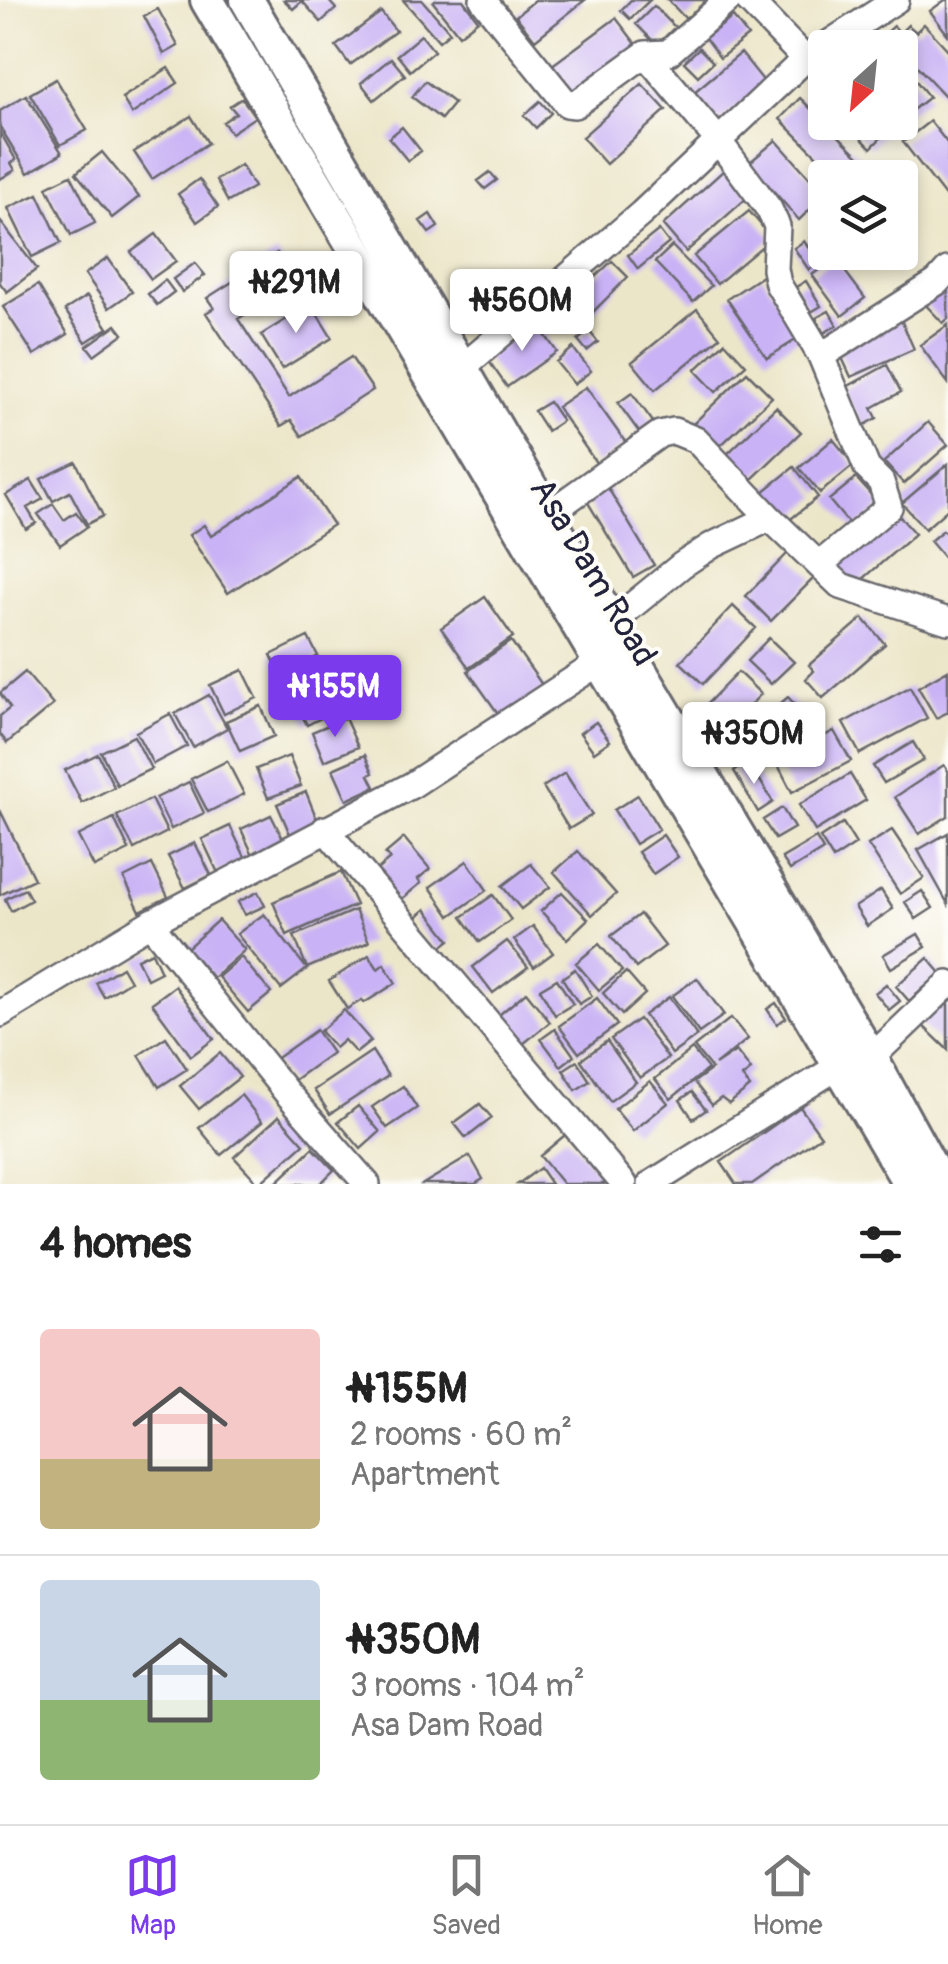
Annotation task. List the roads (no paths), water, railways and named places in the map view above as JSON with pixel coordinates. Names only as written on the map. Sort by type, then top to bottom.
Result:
[{"type":"main road","name":"Asa Dam Road","points":[[207,0],[600,662],[856,1061]]},
{"type":"main road","name":"Asa Dam Road","points":[[247,0],[611,623],[925,1181]]},
{"type":"street","points":[[484,0],[567,104],[576,104],[646,54],[668,53],[728,0]]},
{"type":"street","points":[[748,0],[805,60]]},
{"type":"street","points":[[462,368],[642,213],[805,60],[896,0]]},
{"type":"street","points":[[646,54],[717,139],[769,210],[777,226],[778,284],[820,356],[867,468],[881,482],[888,507],[819,565]]},
{"type":"street","points":[[820,356],[937,282],[948,270]]},
{"type":"street","points":[[547,514],[660,434],[674,432],[696,440],[841,586],[948,621]]},
{"type":"street","points":[[611,623],[682,565],[711,546],[770,518]]},
{"type":"street","points":[[0,1014],[150,923],[412,785],[600,662]]},
{"type":"street","points":[[325,830],[624,1184]]},
{"type":"street","points":[[150,923],[287,1093],[368,1184]]},
{"type":"street","points":[[651,1184],[856,1061],[948,984]]}]
